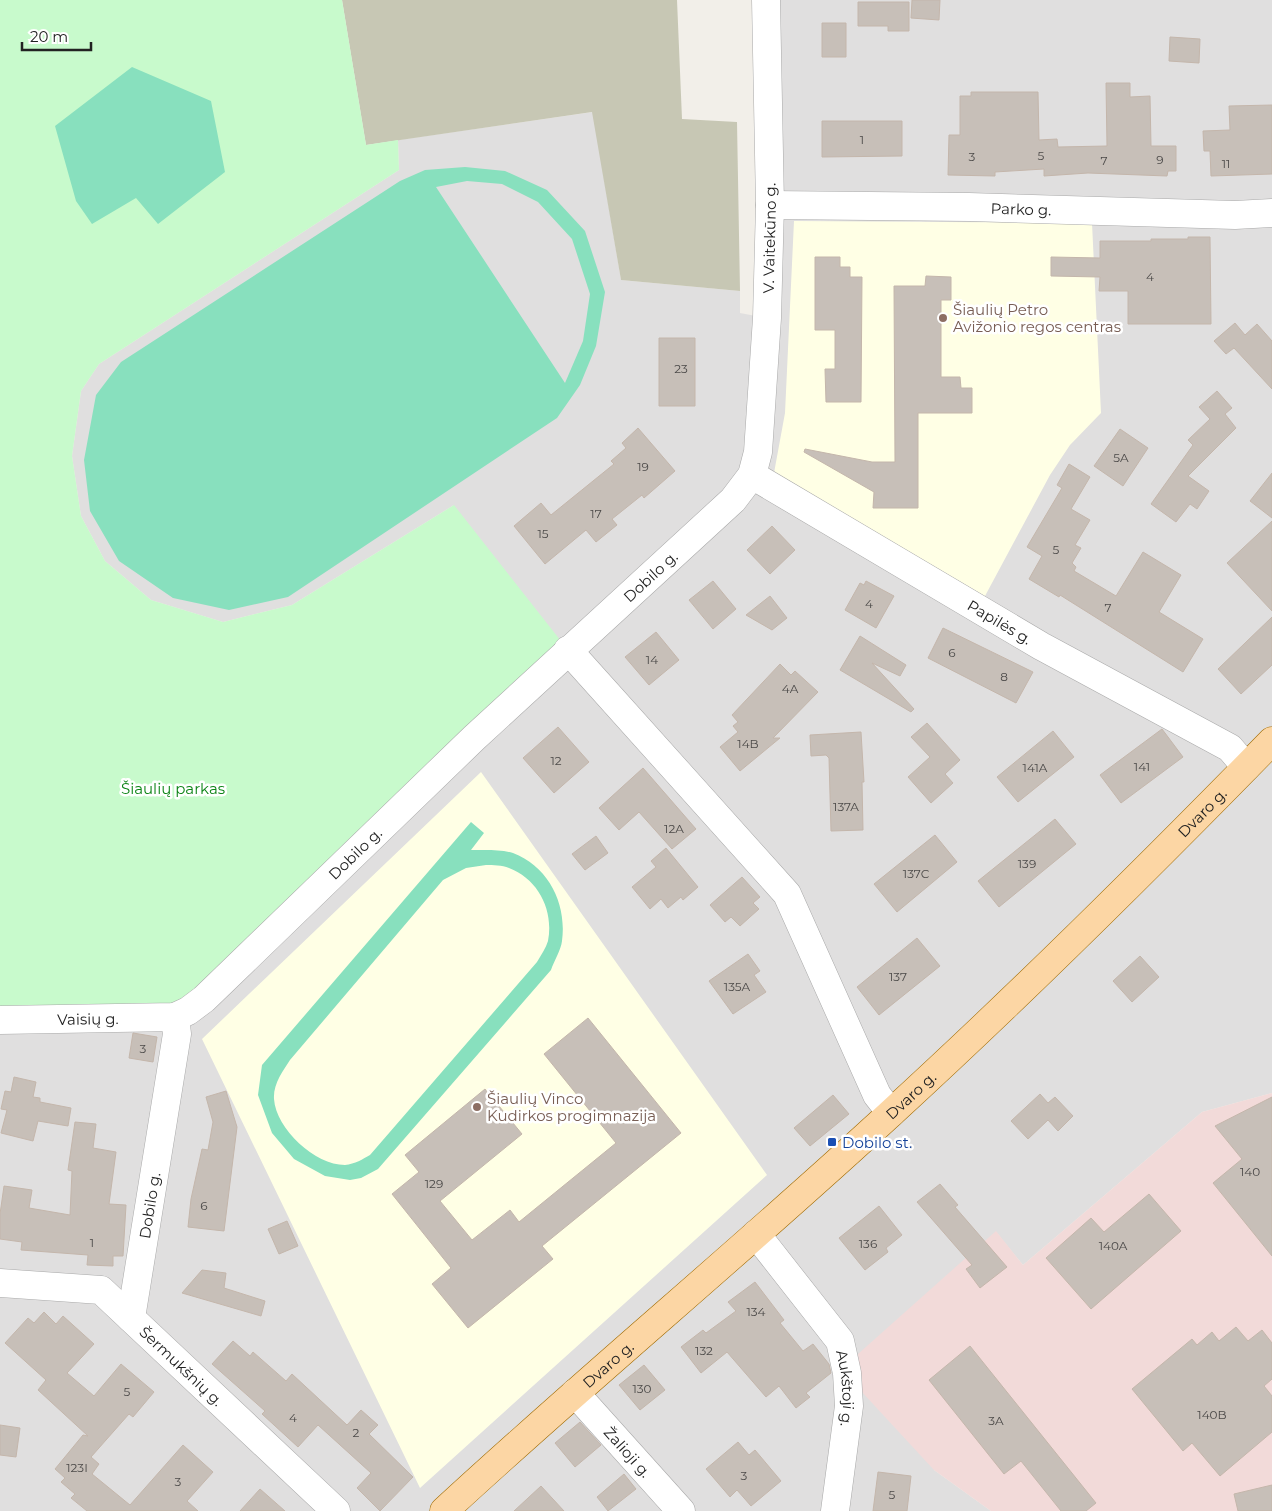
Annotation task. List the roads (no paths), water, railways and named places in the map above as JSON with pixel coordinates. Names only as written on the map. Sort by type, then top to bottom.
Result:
[{"type":"main road","name":"Dvaro g.","points":[[444,1511],[574,1393],[891,1113],[1031,980],[1272,741]]},
{"type":"street","name":"V. Vaitekūno g.","points":[[752,476],[758,452],[767,318],[770,205],[766,0]]},
{"type":"street","name":"Parko g.","points":[[770,205],[969,207],[1235,215],[1272,213]]},
{"type":"street","name":"Dobilo g.","points":[[131,1318],[177,1034],[175,1017],[188,1011],[204,999],[474,738],[733,500],[752,476]]},
{"type":"street","name":"Papilės g.","points":[[752,476],[1041,646],[1230,748],[1246,767]]},
{"type":"street","points":[[568,650],[787,894],[877,1095],[891,1113]]},
{"type":"street","name":"Vaisių g.","points":[[0,1020],[175,1017]]},
{"type":"street","name":"Aukštoji g.","points":[[756,1234],[840,1341],[847,1373],[849,1406],[835,1511]]},
{"type":"street","name":"Šermukšnių g.","points":[[0,1283],[101,1290],[336,1511]]},
{"type":"street","name":"Žalioji g.","points":[[574,1393],[681,1511]]},
{"type":"place","name":"Šiaulių Petro Avižonio regos centras","points":[[943,318]]},
{"type":"place","name":"Šiaulių Vinco Kudirkos progimnazija","points":[[477,1107]]},
{"type":"place","name":"Dobilo st.","points":[[832,1142]]},
{"type":"park label","name":"Šiaulių parkas","points":[[173,788]]}]
